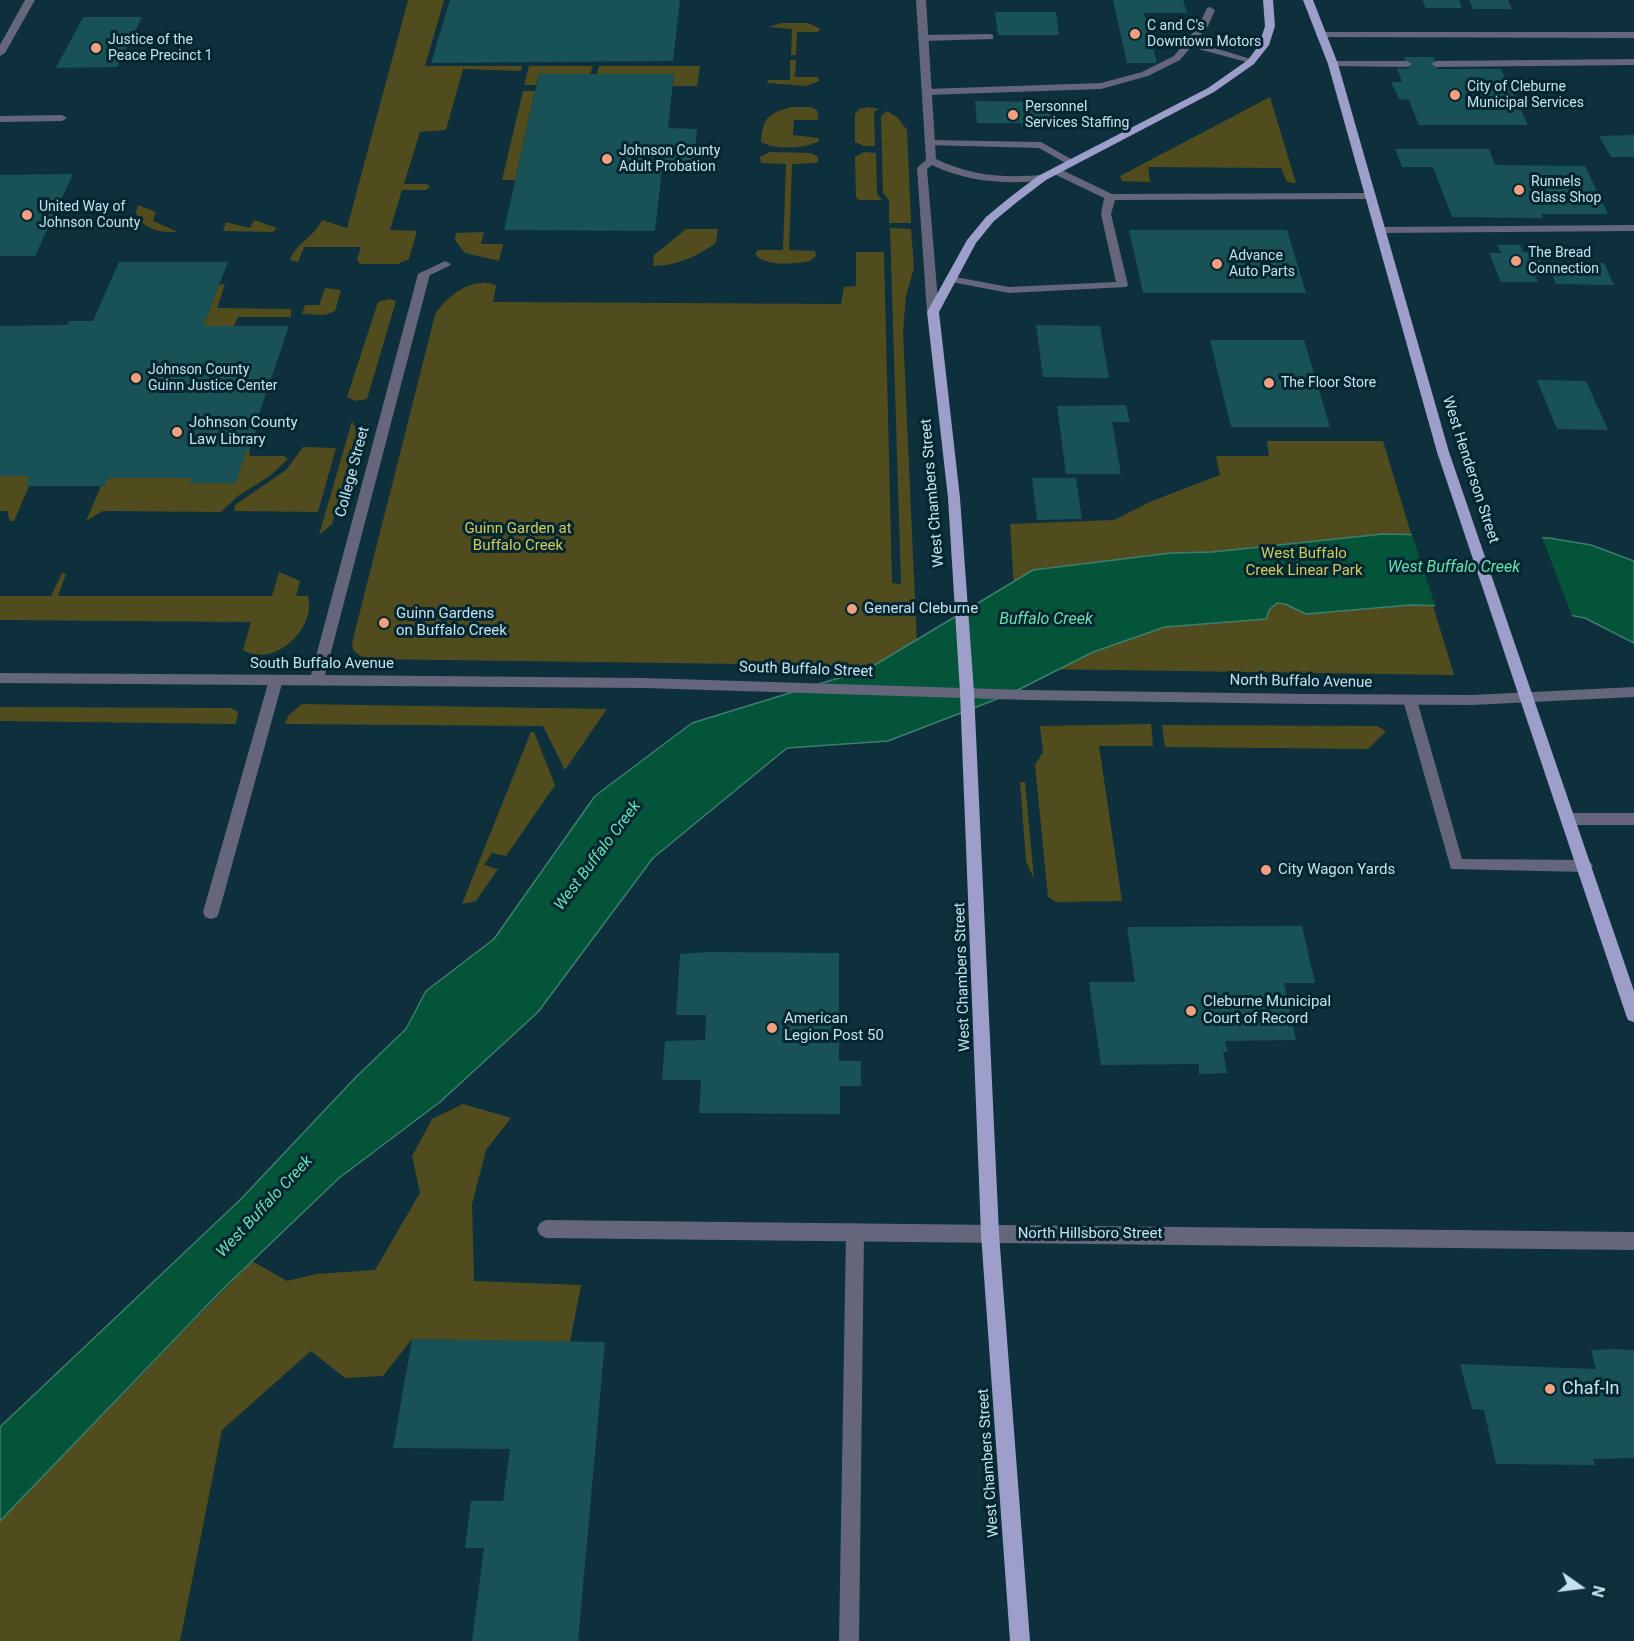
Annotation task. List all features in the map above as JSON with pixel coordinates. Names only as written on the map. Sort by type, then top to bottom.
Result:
[{"type":"main road","points":[[933,312],[971,242],[990,219],[1042,178],[1211,90],[1251,62],[1264,45],[1270,26],[1268,0]]},
{"type":"main road","name":"West Henderson Street","points":[[1308,0],[1333,64],[1443,452],[1634,1015]]},
{"type":"main road","name":"West Chambers Street","points":[[933,312],[954,498],[969,720],[990,1234],[1020,1641]]},
{"type":"street","points":[[0,53],[30,0]]},
{"type":"street","name":"West Chambers Street","points":[[921,0],[931,161],[922,168],[933,312]]},
{"type":"street","points":[[927,92],[1101,86],[1145,74],[1177,58],[1190,44],[1210,10]]},
{"type":"street","points":[[1321,35],[1608,49],[1634,62]]},
{"type":"street","points":[[1436,64],[1608,49],[1634,35]]},
{"type":"street","points":[[923,38],[990,37]]},
{"type":"street","points":[[1190,44],[1251,62]]},
{"type":"street","points":[[1333,64],[1407,64]]},
{"type":"street","points":[[0,119],[62,118]]},
{"type":"street","points":[[930,143],[1041,145],[1073,163]]},
{"type":"street","points":[[931,161],[950,171],[978,179],[1014,181],[1042,178]]},
{"type":"street","points":[[1056,171],[1110,197],[1370,196]]},
{"type":"street","points":[[950,279],[1009,290],[1122,285],[1106,214],[1110,197]]},
{"type":"street","points":[[1381,230],[1634,228]]},
{"type":"street","name":"College Street","points":[[316,681],[424,274],[445,264]]},
{"type":"street","name":"South Buffalo Avenue","points":[[0,678],[644,683]]},
{"type":"street","points":[[211,912],[276,680]]},
{"type":"street","name":"South Buffalo Street","points":[[644,683],[967,692]]},
{"type":"street","name":"North Buffalo Avenue","points":[[967,692],[1027,695],[1410,700],[1634,692]]},
{"type":"street","points":[[1410,700],[1456,865],[1585,866]]},
{"type":"street","points":[[1569,819],[1634,819]]},
{"type":"street","name":"North Hillsboro Street","points":[[546,1229],[1634,1241]]},
{"type":"street","points":[[849,1641],[855,1233]]},
{"type":"green space","points":[[408,0],[444,0],[425,66],[522,66],[521,71],[463,69],[446,130],[420,132],[404,184],[427,184],[430,187],[426,190],[402,190],[390,230],[417,231],[409,259],[398,264],[360,264],[357,259],[361,247],[304,247],[298,262],[290,260],[296,249],[322,220],[347,228]]},
{"type":"green space","points":[[781,23],[808,23],[821,29],[817,32],[797,32],[796,55],[791,55],[792,29],[769,27]]},
{"type":"green space","points":[[790,60],[796,60],[795,77],[818,77],[819,81],[806,86],[767,83],[768,80],[790,80]]},
{"type":"green space","points":[[529,66],[593,66],[590,74],[539,74],[536,85],[524,85]]},
{"type":"green space","points":[[599,66],[700,66],[697,86],[673,86],[674,74],[597,74]]},
{"type":"green space","points":[[523,91],[535,91],[515,180],[502,180]]},
{"type":"green space","points":[[1270,97],[1296,183],[1287,182],[1281,168],[1148,167],[1150,182],[1122,181],[1120,176]]},
{"type":"green space","points":[[792,107],[811,107],[817,110],[819,119],[794,120],[793,135],[819,138],[819,141],[806,146],[790,148],[761,142],[763,127],[769,117],[778,111]]},
{"type":"green space","points":[[868,107],[879,109],[874,112],[875,146],[864,146],[855,142],[855,114],[859,109]]},
{"type":"green space","points":[[887,111],[898,118],[907,130],[911,223],[889,223],[889,200],[883,193],[881,116]]},
{"type":"green space","points":[[770,152],[811,153],[818,157],[818,162],[815,163],[792,164],[789,250],[815,251],[816,256],[810,261],[789,264],[773,263],[755,254],[758,250],[783,250],[786,164],[761,163],[760,157]]},
{"type":"green space","points":[[864,152],[876,153],[877,194],[882,200],[859,200],[856,197],[855,157]]},
{"type":"green space","points":[[138,205],[156,212],[153,221],[178,232],[165,232],[147,227],[136,212]]},
{"type":"green space","points":[[254,220],[277,228],[273,232],[223,231],[226,222],[250,228]]},
{"type":"green space","name":"Guinn Garden at Buffalo Creek","points":[[890,228],[911,229],[914,268],[906,296],[903,332],[917,645],[889,666],[370,659],[360,656],[353,650],[352,643],[435,315],[446,301],[461,289],[479,283],[496,286],[493,302],[841,304],[844,287],[856,286],[856,252],[884,252],[892,583],[901,584]]},
{"type":"green space","points":[[686,229],[718,229],[716,243],[686,259],[653,266],[654,255]]},
{"type":"green space","points":[[484,232],[481,244],[503,244],[499,261],[465,253],[455,240],[456,233]]},
{"type":"green space","points":[[225,284],[217,308],[291,309],[291,317],[238,317],[234,326],[203,326],[219,285]]},
{"type":"green space","points":[[325,288],[341,290],[335,311],[325,315],[302,314],[305,305],[319,305]]},
{"type":"green space","points":[[389,299],[396,301],[367,399],[356,401],[347,397],[378,302]]},
{"type":"green space","points":[[352,421],[357,431],[332,524],[319,535]]},
{"type":"green space","name":"West Buffalo Creek Linear Park","points":[[1267,441],[1383,441],[1454,675],[1041,669],[1017,635],[1010,524],[1114,520],[1152,501],[1220,475],[1216,456],[1269,456]]},
{"type":"green space","points":[[303,447],[336,448],[318,512],[234,511],[235,505],[286,470]]},
{"type":"green space","points":[[246,451],[250,451],[249,456],[284,456],[288,459],[271,475],[238,496],[221,512],[103,511],[86,521],[101,486],[104,486],[108,478],[192,478],[190,483],[235,483]]},
{"type":"green space","points":[[0,476],[30,476],[29,486],[14,521],[10,521],[7,511],[0,511]]},
{"type":"green space","points":[[279,572],[300,581],[296,596],[308,596],[309,608],[300,632],[280,650],[268,654],[255,654],[243,650],[251,622],[0,620],[0,596],[51,596],[62,573],[66,574],[58,596],[272,596]]},
{"type":"green space","points":[[302,704],[607,709],[565,770],[543,726],[285,724],[288,716]]},
{"type":"green space","points":[[0,707],[231,708],[238,712],[236,724],[0,721]]},
{"type":"green space","points":[[1151,724],[1153,746],[1099,746],[1122,901],[1056,902],[1048,897],[1035,765],[1043,752],[1040,726]]},
{"type":"green space","points":[[1162,725],[1377,726],[1386,731],[1368,749],[1165,747]]},
{"type":"green space","points":[[531,732],[534,732],[555,785],[506,856],[492,853],[484,865],[498,869],[476,901],[462,904]]},
{"type":"green space","points":[[1020,782],[1025,782],[1034,879],[1026,861]]},
{"type":"green space","points":[[463,1104],[511,1118],[486,1150],[472,1204],[474,1281],[581,1285],[570,1342],[412,1339],[383,1376],[345,1378],[311,1351],[222,1430],[180,1641],[0,1641],[0,1521],[252,1261],[287,1281],[317,1274],[375,1270],[420,1193],[412,1156],[432,1119]]},
{"type":"water","name":"Buffalo Creek","points":[[1383,534],[1549,538],[1591,545],[1634,561],[1634,643],[1585,618],[1533,608],[1410,605],[1306,614],[1285,604],[1277,603],[1269,610],[1266,619],[1165,627],[1093,652],[1010,694],[888,741],[787,748],[653,858],[538,1012],[440,1102],[339,1178],[224,1288],[0,1521],[0,1427],[241,1199],[356,1077],[406,1029],[426,991],[494,939],[595,796],[692,723],[868,669],[1033,570],[1171,553],[1212,552]]},
{"type":"pier","points":[[1411,532],[1541,535],[1573,618],[1532,611],[1436,608]]},
{"type":"building","points":[[450,0],[680,0],[673,61],[431,63]]},
{"type":"building","name":"C and C's Downtown Motors","points":[[1113,0],[1183,0],[1187,13],[1144,13],[1157,63],[1127,63]]},
{"type":"building","points":[[1422,0],[1459,0],[1462,8],[1426,8]]},
{"type":"building","points":[[1469,0],[1508,0],[1512,9],[1473,9]]},
{"type":"building","points":[[995,12],[1056,12],[1059,35],[998,35]]},
{"type":"building","name":"Justice of the Peace Precinct 1","points":[[83,17],[142,17],[117,67],[56,68]]},
{"type":"building","name":"City of Cleburne Municipal Services","points":[[1404,57],[1433,57],[1438,69],[1501,69],[1528,125],[1419,125],[1409,100],[1399,99],[1391,82],[1402,82],[1397,68],[1409,69]]},
{"type":"building","name":"Johnson County Adult Probation","points":[[539,74],[674,74],[668,128],[697,129],[693,170],[662,170],[655,231],[504,230]]},
{"type":"building","name":"Personnel Services Staffing","points":[[975,101],[1048,102],[1052,123],[1021,126],[1021,123],[977,123]]},
{"type":"building","points":[[1634,135],[1634,157],[1611,157],[1599,136]]},
{"type":"building","name":"Runnels Glass Shop","points":[[1395,149],[1489,149],[1495,165],[1585,166],[1608,214],[1541,214],[1543,218],[1452,217],[1433,167],[1402,167]]},
{"type":"building","name":"United Way of Johnson County","points":[[73,174],[35,256],[0,256],[0,175]]},
{"type":"building","name":"Advance Auto Parts","points":[[1129,230],[1287,230],[1306,293],[1143,293]]},
{"type":"building","name":"The Bread Connection","points":[[1497,245],[1520,245],[1523,252],[1536,253],[1544,269],[1532,269],[1538,282],[1501,282],[1489,253],[1501,253]]},
{"type":"building","name":"Johnson County Guinn Justice Center","points":[[119,262],[228,262],[203,326],[289,326],[254,429],[257,429],[249,451],[246,451],[236,483],[190,483],[192,478],[108,478],[104,486],[26,486],[30,476],[0,476],[0,326],[67,325],[69,321],[93,321]]},
{"type":"building","points":[[1547,262],[1604,263],[1614,285],[1556,284]]},
{"type":"building","points":[[1036,325],[1100,326],[1109,378],[1043,377]]},
{"type":"building","name":"The Floor Store","points":[[1210,340],[1304,340],[1330,427],[1231,427]]},
{"type":"building","points":[[1537,380],[1586,381],[1608,430],[1557,429]]},
{"type":"building","points":[[1126,405],[1130,422],[1112,422],[1121,474],[1066,474],[1057,406]]},
{"type":"building","points":[[1032,478],[1076,478],[1082,519],[1037,520]]},
{"type":"building","name":"Cleburne Municipal Court of Record","points":[[1302,926],[1315,983],[1284,983],[1296,1040],[1225,1041],[1228,1052],[1223,1052],[1227,1073],[1199,1074],[1199,1064],[1101,1065],[1089,982],[1135,982],[1127,927]]},
{"type":"building","name":"American Legion Post 50","points":[[709,952],[839,953],[839,1061],[861,1061],[861,1086],[840,1086],[840,1114],[699,1113],[701,1080],[662,1080],[665,1041],[705,1040],[706,1015],[676,1015],[680,954]]},
{"type":"building","points":[[412,1339],[605,1342],[578,1641],[472,1641],[484,1548],[465,1548],[471,1501],[503,1501],[510,1449],[393,1448]]},
{"type":"building","name":"Chaf-In","points":[[1591,1350],[1634,1350],[1634,1458],[1593,1459],[1595,1465],[1496,1464],[1484,1410],[1472,1409],[1460,1364],[1596,1369]]},
{"type":"place","name":"C and C's Downtown Motors","points":[[1135,34]]},
{"type":"place","name":"Justice of the Peace Precinct 1","points":[[96,48]]},
{"type":"place","name":"City of Cleburne Municipal Services","points":[[1455,95]]},
{"type":"place","name":"Personnel Services Staffing","points":[[1013,115]]},
{"type":"place","name":"Johnson County Adult Probation","points":[[607,159]]},
{"type":"place","name":"Runnels Glass Shop","points":[[1519,190]]},
{"type":"place","name":"United Way of Johnson County","points":[[27,215]]},
{"type":"place","name":"The Bread Connection","points":[[1516,261]]},
{"type":"place","name":"Advance Auto Parts","points":[[1217,264]]},
{"type":"place","name":"Johnson County Guinn Justice Center","points":[[136,378]]},
{"type":"place","name":"The Floor Store","points":[[1269,383]]},
{"type":"place","name":"Johnson County Law Library","points":[[177,432]]},
{"type":"place","name":"General Cleburne","points":[[852,609]]},
{"type":"place","name":"Guinn Gardens on Buffalo Creek","points":[[384,623]]},
{"type":"place","name":"City Wagon Yards","points":[[1266,870]]},
{"type":"place","name":"Cleburne Municipal Court of Record","points":[[1191,1011]]},
{"type":"place","name":"American Legion Post 50","points":[[772,1028]]},
{"type":"place","name":"Chaf-In","points":[[1550,1389]]},
{"type":"water label","name":"West Buffalo Creek","points":[[1454,568]]},
{"type":"water label","name":"West Buffalo Creek","points":[[598,856]]},
{"type":"water label","name":"West Buffalo Creek","points":[[265,1207]]}]
